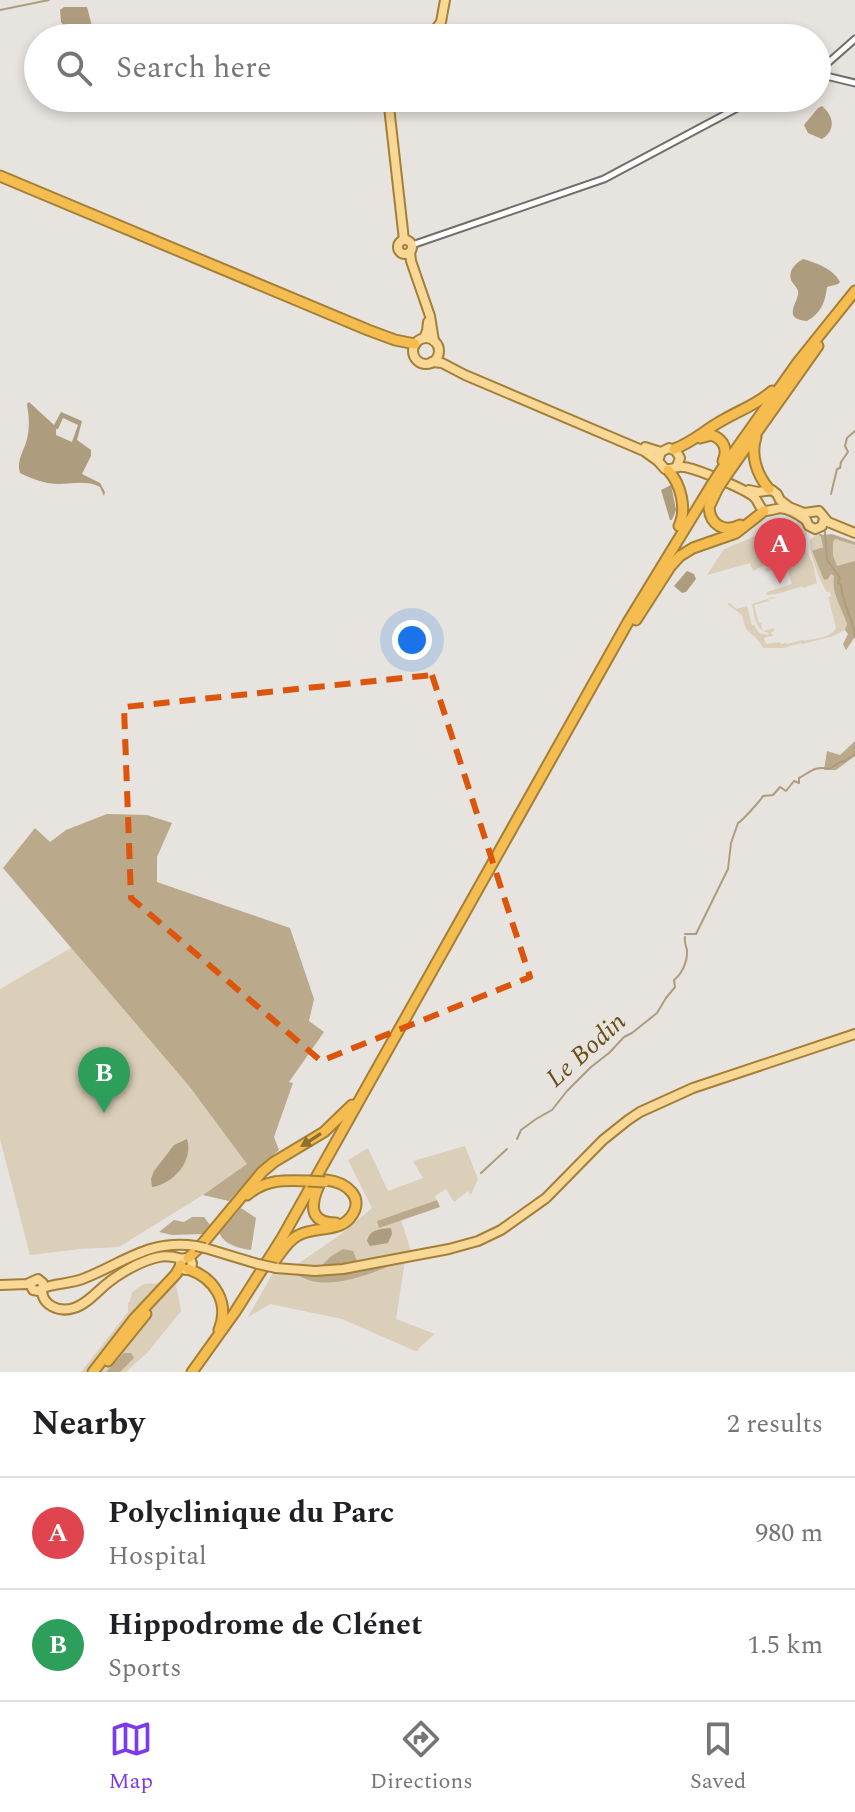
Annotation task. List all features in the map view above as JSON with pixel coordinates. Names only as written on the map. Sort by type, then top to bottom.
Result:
[{"type":"highway","points":[[0,178],[368,330],[417,345]]},
{"type":"highway","points":[[723,471],[855,294]]},
{"type":"highway","points":[[194,1372],[271,1256],[633,617],[713,486],[798,362],[855,294]]},
{"type":"highway","points":[[723,471],[768,415],[822,341],[822,336]]},
{"type":"highway","points":[[641,604],[683,518],[676,483],[676,460],[684,445],[764,398],[798,362]]},
{"type":"highway","points":[[713,486],[709,510],[712,519],[721,527],[732,529],[740,526],[755,511],[762,500],[765,485],[756,467],[753,449],[768,415]]},
{"type":"highway","points":[[676,460],[702,437],[712,435],[721,441],[725,449],[723,471]]},
{"type":"highway","points":[[676,534],[713,486]]},
{"type":"highway","points":[[641,604],[680,556],[693,548],[736,533],[762,500]]},
{"type":"highway","points":[[272,1267],[325,1178],[633,617]]},
{"type":"highway","points":[[95,1372],[131,1334],[265,1169],[324,1132],[367,1087]]},
{"type":"highway","points":[[325,1178],[349,1191],[352,1199],[350,1213],[338,1223],[324,1222],[313,1209],[313,1198],[325,1178]]},
{"type":"highway","points":[[185,1264],[253,1190],[265,1184],[278,1180],[325,1178],[351,1190],[355,1205],[351,1216],[339,1225],[309,1230],[286,1245],[230,1327],[194,1372]]},
{"type":"highway","points":[[232,1207],[264,1182],[309,1180]]},
{"type":"highway","points":[[185,1264],[211,1284],[222,1303],[222,1322],[205,1354]]},
{"type":"main road","points":[[440,24],[445,0]]},
{"type":"main road","points":[[390,112],[409,263],[428,325],[417,345],[417,361],[442,363],[659,456]]},
{"type":"main road","points":[[407,248],[430,316],[434,341],[445,359],[659,456]]},
{"type":"main road","points":[[417,345],[434,341]]},
{"type":"main road","points":[[432,362],[438,352]]},
{"type":"main road","points":[[659,456],[666,448],[676,460],[762,500],[769,512],[778,504]]},
{"type":"main road","points":[[659,456],[661,467],[676,460]]},
{"type":"main road","points":[[762,500],[775,491],[778,504]]},
{"type":"main road","points":[[778,504],[808,516],[812,528],[818,528],[823,523],[823,515],[819,511],[808,516]]},
{"type":"main road","points":[[823,523],[855,535]]},
{"type":"main road","points":[[0,1286],[38,1287],[79,1280],[131,1255],[151,1248],[176,1245],[201,1247],[272,1267],[311,1271],[343,1269],[478,1241],[501,1230],[546,1198],[603,1140],[640,1112],[693,1088],[855,1034]]},
{"type":"main road","points":[[38,1287],[47,1307],[70,1312],[79,1309],[122,1273],[158,1257],[171,1257],[185,1264]]},
{"type":"street","points":[[831,61],[855,39]]},
{"type":"street","points":[[831,76],[855,83]]},
{"type":"street","points":[[407,248],[604,179],[730,112]]},
{"type":"highlighted area","points":[[432,675],[530,977],[321,1061],[131,898],[124,707]]},
{"type":"shaded area","points":[[64,7],[87,7],[91,24],[62,24],[60,10]]},
{"type":"shaded area","points":[[815,112],[827,112],[832,123],[830,131],[822,139],[808,133],[804,125]]},
{"type":"shaded area","points":[[803,259],[829,270],[840,282],[827,287],[822,307],[807,321],[794,317],[798,291],[790,276],[793,267]]},
{"type":"shaded area","points":[[29,402],[54,425],[61,412],[82,421],[77,440],[91,450],[91,456],[82,474],[100,483],[104,496],[100,487],[95,485],[49,483],[20,473],[20,460],[29,430]],"holes":[[[63,418],[78,425],[72,442],[56,435]]]},
{"type":"shaded area","points":[[671,485],[676,510],[670,520],[661,490]]},
{"type":"shaded area","points":[[784,518],[796,524],[798,519],[804,525],[807,535],[802,545],[753,571],[750,563],[707,575],[724,549],[751,538]]},
{"type":"shaded area","points":[[814,532],[821,537],[823,549],[813,552],[824,580],[832,573],[834,576],[836,594],[847,624],[845,630],[803,644],[763,648],[748,631],[742,615],[727,604],[736,609],[747,606],[752,625],[759,633],[768,635],[763,631],[774,628],[770,633],[774,635],[764,638],[766,644],[787,644],[826,636],[836,628],[828,597],[831,596],[830,592],[821,581],[811,552],[810,540],[815,536],[812,534]]},
{"type":"shaded area","points":[[817,533],[832,534],[855,542],[855,545],[835,539],[833,542],[837,566],[855,561],[855,639],[846,650],[843,644],[848,634],[845,630],[847,624],[835,594],[834,576],[831,574],[824,580],[812,551],[823,548]]},
{"type":"shaded area","points":[[835,539],[855,545],[855,561],[837,567],[833,555]]},
{"type":"shaded area","points":[[805,548],[813,563],[817,583],[766,595],[792,584],[786,566],[766,572],[765,569]]},
{"type":"shaded area","points":[[687,571],[694,574],[696,579],[682,593],[674,586]]},
{"type":"shaded area","points":[[777,598],[754,605],[759,623],[764,622],[761,624],[763,631],[756,622],[752,604]]},
{"type":"shaded area","points":[[855,741],[855,756],[836,770],[824,770],[827,751],[840,755]]},
{"type":"shaded area","points":[[107,814],[147,815],[172,823],[157,857],[157,882],[290,928],[314,999],[309,1021],[324,1032],[289,1082],[293,1083],[274,1137],[279,1150],[229,1201],[203,1195],[247,1164],[189,1086],[3,868],[35,828],[50,842],[66,830]]},
{"type":"shaded area","points":[[71,948],[189,1086],[248,1165],[119,1247],[30,1255],[0,1139],[0,989]]},
{"type":"shaded area","points":[[187,1139],[187,1155],[180,1170],[167,1181],[152,1187],[154,1171],[174,1145]]},
{"type":"shaded area","points":[[465,1146],[478,1179],[471,1195],[468,1191],[454,1202],[446,1189],[435,1196],[437,1200],[377,1221],[379,1227],[401,1220],[411,1251],[358,1263],[330,1257],[319,1268],[296,1265],[372,1208],[348,1160],[368,1148],[388,1191],[423,1178],[413,1161]]},
{"type":"shaded area","points":[[437,1200],[440,1207],[379,1228],[377,1221]]},
{"type":"shaded area","points":[[241,1208],[256,1218],[251,1250],[228,1243],[219,1233]]},
{"type":"shaded area","points":[[192,1217],[204,1217],[210,1225],[203,1234],[172,1235],[159,1232],[174,1220],[184,1222]]},
{"type":"shaded area","points":[[391,1228],[388,1243],[370,1246],[367,1241],[370,1234]]},
{"type":"shaded area","points":[[343,1249],[353,1251],[358,1263],[319,1268],[330,1257]]},
{"type":"shaded area","points":[[405,1260],[396,1319],[435,1334],[418,1351],[342,1319],[270,1304],[248,1317],[274,1271],[296,1274],[305,1280],[378,1271]]},
{"type":"shaded area","points":[[405,1260],[335,1282],[308,1280],[296,1274]]},
{"type":"shaded area","points":[[177,1269],[186,1272],[176,1285],[181,1311],[148,1352],[126,1372],[81,1372],[128,1312],[132,1292],[144,1284],[165,1283]]},
{"type":"shaded area","points":[[124,1353],[131,1353],[134,1358],[120,1372],[106,1372]]},
{"type":"waterway","points":[[0,10],[49,0]]},
{"type":"waterway","points":[[831,494],[837,469],[848,452],[845,446],[847,438],[855,431]]},
{"type":"waterway","points":[[825,532],[827,560],[840,578],[838,583],[855,637]]},
{"type":"waterway","name":"Le Bodin","points":[[685,934],[696,934],[728,869],[731,843],[738,823],[763,796],[773,795],[780,787],[786,791],[794,781],[799,783],[799,778],[809,772],[829,769],[855,752]]},
{"type":"waterway","name":"Le Bodin","points":[[517,1139],[521,1130],[552,1110],[567,1091],[624,1037],[657,1013],[675,987],[674,980],[685,963],[685,937]]},
{"type":"waterway","name":"Le Bodin","points":[[481,1173],[507,1149]]},
{"type":"place","name":"Polyclinique du Parc","points":[[780,584]]},
{"type":"place","name":"Hippodrome de Clénet","points":[[104,1113]]}]
